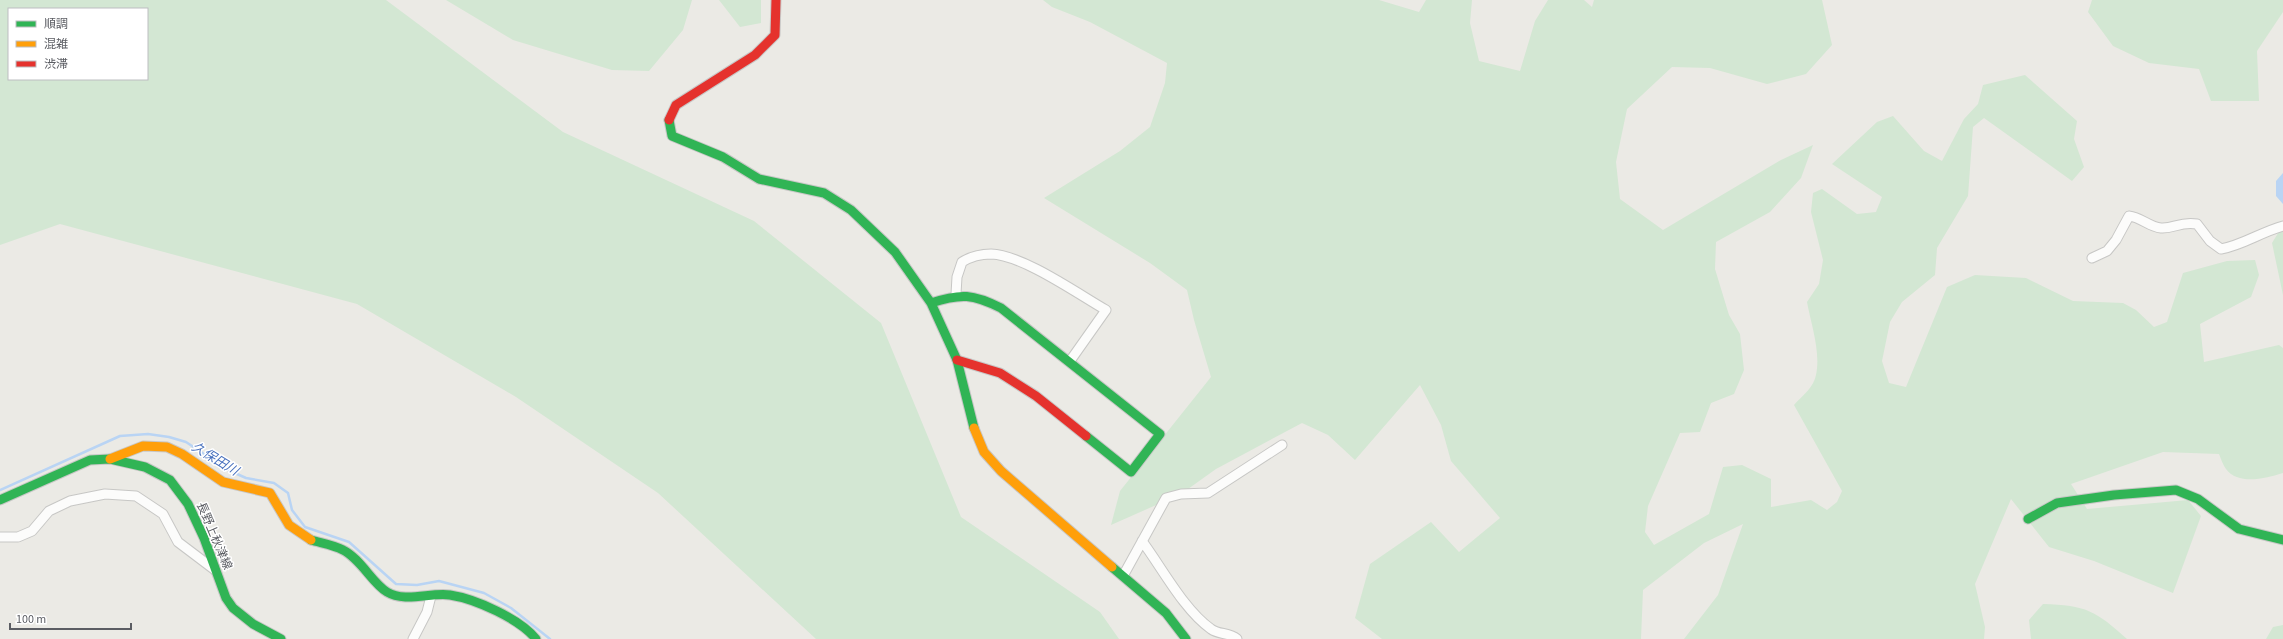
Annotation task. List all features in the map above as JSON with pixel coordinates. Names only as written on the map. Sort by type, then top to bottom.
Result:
[{"type":"street","points":[[776,0],[775,35],[755,55],[676,105],[668,122],[672,136],[722,157],[759,179],[824,193],[839,201],[895,252],[931,303],[957,360],[976,437],[984,452],[1001,470],[1166,613],[1186,639]]},
{"type":"street","points":[[2092,258],[2107,251],[2116,240],[2129,216],[2137,217],[2153,226],[2162,228],[2186,222],[2197,224],[2210,241],[2221,249],[2233,247],[2266,231],[2283,226]]},
{"type":"street","points":[[956,294],[957,277],[962,262],[971,257],[991,254],[1017,261],[1106,310],[1070,361]]},
{"type":"street","points":[[931,303],[956,294],[983,299],[1001,308],[1070,361],[1160,434],[1131,472],[1036,396],[1000,373],[957,360]]},
{"type":"street","points":[[1123,576],[1166,498],[1181,494],[1208,493],[1282,445]]},
{"type":"street","points":[[110,458],[143,446],[166,447],[182,454],[223,482],[270,493],[289,525],[307,539],[343,550],[356,560],[387,592],[403,596],[450,595],[498,612],[530,633],[536,639]]},
{"type":"street","name":"長野上秋津線","points":[[0,500],[90,460],[110,458],[146,467],[170,480],[188,504],[216,570],[226,598],[233,608],[253,624],[281,639]]},
{"type":"street","points":[[2028,519],[2057,503],[2114,494],[2176,490],[2188,493],[2198,499],[2239,529],[2283,540]]},
{"type":"street","points":[[0,537],[18,537],[32,532],[50,510],[70,501],[105,494],[136,496],[162,514],[178,542],[216,570]]},
{"type":"street","points":[[1142,541],[1175,589],[1200,619],[1211,630],[1229,634],[1237,639]]},
{"type":"street","points":[[414,639],[427,612],[431,596]]},
{"type":"green space","points":[[0,0],[386,0],[563,132],[754,221],[881,323],[961,517],[1100,612],[1119,639],[816,639],[658,493],[516,397],[357,304],[60,224],[0,245]]},
{"type":"green space","points":[[446,0],[692,0],[683,30],[649,71],[612,70],[513,40]]},
{"type":"green space","points":[[719,0],[761,0],[761,23],[740,27]]},
{"type":"green space","points":[[1043,0],[1379,0],[1419,12],[1426,0],[1472,0],[1470,23],[1479,61],[1520,71],[1535,21],[1548,0],[1584,0],[1592,7],[1594,0],[1822,0],[1832,45],[1806,74],[1767,84],[1710,68],[1672,67],[1627,109],[1616,162],[1620,199],[1663,230],[1781,160],[1813,145],[1801,178],[1770,212],[1716,242],[1715,269],[1729,315],[1740,334],[1744,370],[1734,394],[1711,403],[1700,432],[1680,433],[1648,506],[1645,532],[1654,545],[1709,514],[1723,467],[1742,465],[1771,479],[1771,507],[1811,500],[1827,510],[1837,502],[1842,491],[1794,405],[1813,383],[1817,366],[1815,338],[1807,302],[1819,284],[1823,260],[1811,212],[1813,193],[1822,189],[1857,214],[1876,212],[1882,197],[1832,164],[1877,122],[1893,116],[1924,151],[1942,161],[1964,119],[1978,104],[1983,85],[2025,75],[2077,121],[2074,139],[2084,167],[2072,181],[1984,118],[1973,127],[1968,196],[1937,248],[1935,275],[1902,302],[1890,322],[1882,361],[1889,383],[1906,387],[1947,287],[1975,275],[2026,278],[2073,301],[2123,303],[2136,310],[2154,327],[2167,322],[2183,273],[2227,261],[2255,260],[2259,275],[2251,297],[2200,324],[2204,362],[2279,345],[2283,348],[2283,473],[2253,479],[2238,478],[2226,469],[2219,454],[2163,452],[2071,484],[2087,509],[2188,500],[2201,516],[2173,593],[2094,561],[2049,547],[2011,499],[1975,584],[1985,627],[1984,639],[1684,639],[1718,595],[1743,524],[1704,543],[1643,590],[1641,639],[1382,639],[1355,618],[1370,564],[1431,522],[1459,552],[1500,518],[1451,461],[1441,425],[1420,385],[1355,460],[1328,435],[1302,423],[1216,469],[1181,494],[1111,525],[1120,491],[1211,377],[1194,320],[1187,290],[1150,263],[1044,198],[1120,151],[1150,127],[1165,83],[1167,63],[1090,22],[1052,7]]},
{"type":"green space","points":[[2092,0],[2283,0],[2283,12],[2257,51],[2259,101],[2211,101],[2199,69],[2149,63],[2113,46],[2088,12]]},
{"type":"green space","points":[[2283,225],[2283,295],[2272,243]]},
{"type":"green space","points":[[2043,604],[2070,606],[2090,611],[2107,622],[2127,639],[2031,639],[2029,620]]},
{"type":"green space","points":[[2283,625],[2283,639],[2266,639],[2273,627]]},
{"type":"water","points":[[2283,173],[2283,204],[2276,196],[2276,181]]},
{"type":"waterway","name":"久保田川","points":[[0,490],[120,436],[148,434],[169,437],[186,442],[228,470],[246,478],[274,483],[288,493],[292,510],[305,527],[349,542],[396,584],[417,585],[439,581],[484,593],[511,608],[550,639]]},
{"type":"traffic: fast","points":[[669,120],[672,136],[723,157],[759,179],[824,193],[851,210],[895,252],[931,303],[957,360],[974,428]]},
{"type":"traffic: fast","points":[[931,303],[959,296],[967,296],[991,303],[1001,308],[1160,434],[1131,472],[1086,436]]},
{"type":"traffic: fast","points":[[0,500],[90,460],[110,459],[145,467],[170,480],[188,504],[204,538],[226,598],[233,608],[253,624],[281,639]]},
{"type":"traffic: fast","points":[[2028,519],[2057,503],[2114,495],[2176,490],[2198,499],[2239,529],[2283,540]]},
{"type":"traffic: fast","points":[[311,540],[336,547],[349,554],[361,565],[376,583],[387,592],[402,597],[443,594],[461,597],[484,605],[509,617],[536,639]]},
{"type":"traffic: fast","points":[[1112,567],[1166,613],[1186,639]]},
{"type":"traffic: slow","points":[[974,428],[984,452],[1001,471],[1112,567]]},
{"type":"traffic: slow","points":[[110,459],[143,446],[167,447],[182,454],[223,482],[270,493],[289,525],[311,540]]},
{"type":"traffic: jam","points":[[669,120],[676,105],[755,55],[775,35],[776,0]]},
{"type":"traffic: jam","points":[[957,360],[1000,373],[1036,396],[1086,436]]}]
